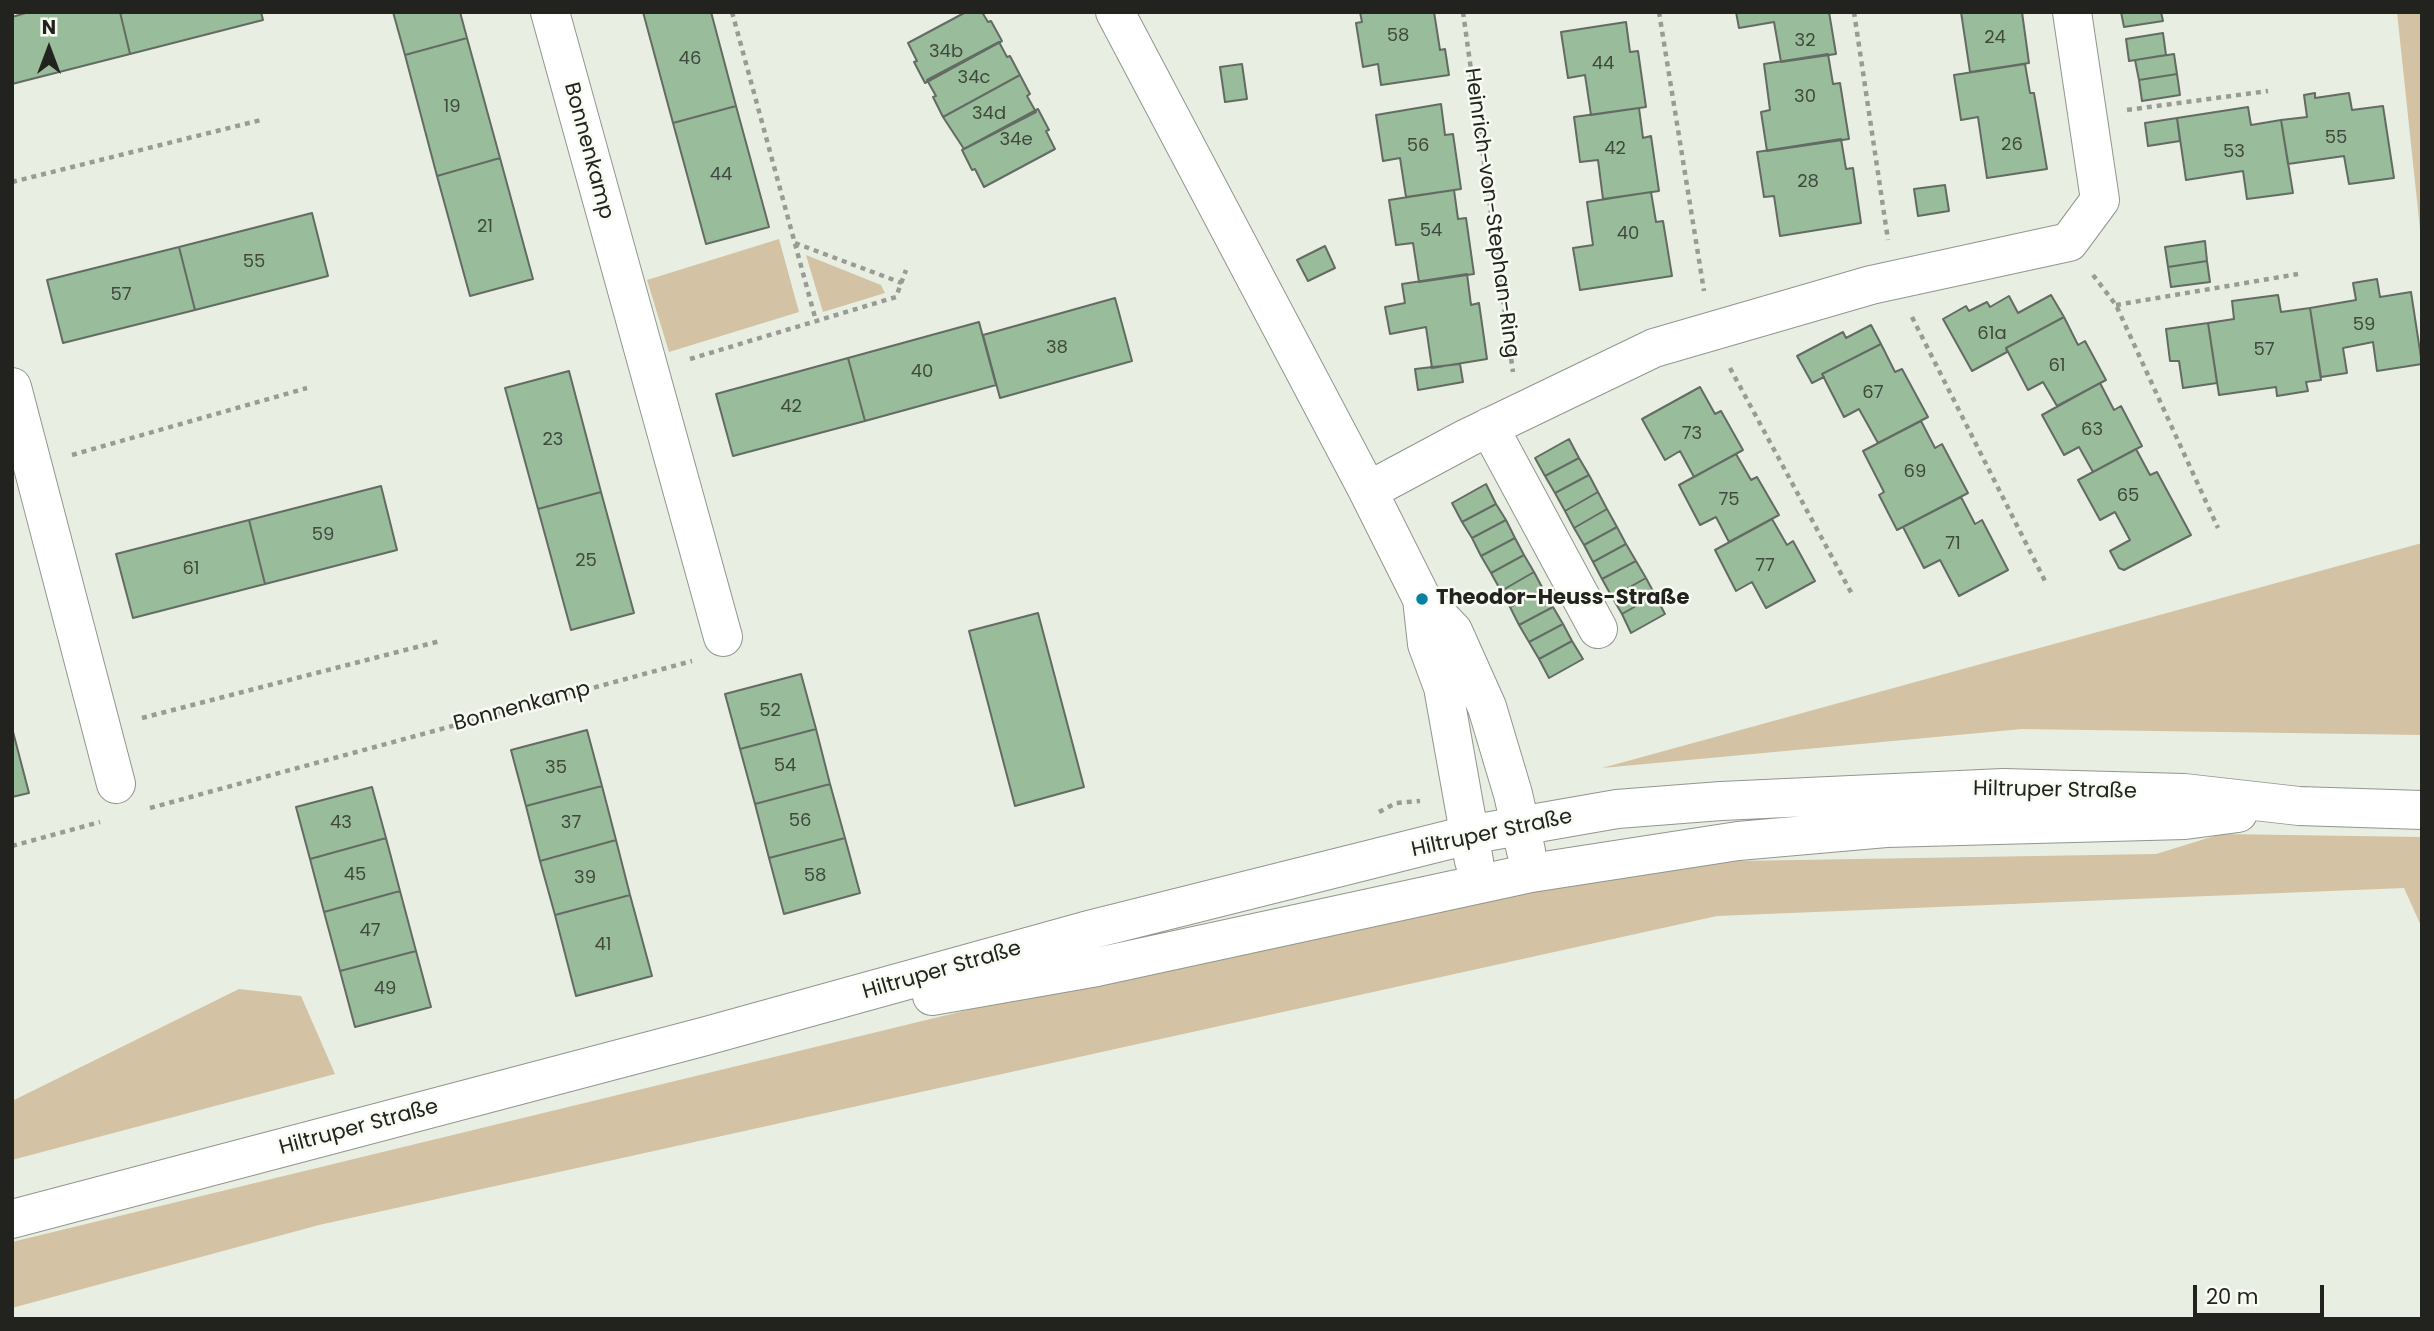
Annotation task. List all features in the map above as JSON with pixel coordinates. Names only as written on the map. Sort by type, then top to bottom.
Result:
[{"type":"street","name":"Bonnenkamp","points":[[550,12],[723,637]]},
{"type":"street","points":[[1115,12],[1368,491],[1422,600],[1453,631],[1473,672],[1494,730],[1531,873]]},
{"type":"street","points":[[1368,491],[1504,420],[1654,348],[1871,285],[2069,242],[2100,200],[2072,12]]},
{"type":"street","points":[[12,387],[101,729],[125,798]]},
{"type":"street","points":[[1504,420],[1598,629]]},
{"type":"street","points":[[1422,600],[1427,645],[1443,687],[1468,835],[1479,883]]},
{"type":"street","name":"Hiltruper Straße","points":[[12,1219],[706,1037],[1085,930],[1468,835],[1617,809],[1721,801],[2003,788],[2184,793],[2299,806],[2422,810]]},
{"type":"street","name":"Hiltruper Straße","points":[[706,1037],[1097,967],[1531,873],[1738,841],[1886,828],[2185,820],[2299,806]]},
{"type":"path","points":[[732,12],[816,321]]},
{"type":"path","name":"Heinrich-von-Stephan-Ring","points":[[1463,12],[1504,420]]},
{"type":"path","points":[[1659,12],[1710,332],[1853,596]]},
{"type":"path","points":[[1854,12],[1894,281],[2046,585]]},
{"type":"path","points":[[2087,116],[2268,91]]},
{"type":"path","points":[[12,182],[261,120]]},
{"type":"path","points":[[2069,242],[2116,306],[2218,528]]},
{"type":"path","points":[[794,243],[902,283]]},
{"type":"path","points":[[649,371],[896,298],[906,270]]},
{"type":"path","points":[[2116,306],[2298,274]]},
{"type":"path","points":[[33,466],[307,388]]},
{"type":"path","name":"Bonnenkamp","points":[[12,846],[125,798],[697,660],[723,637]]},
{"type":"path","points":[[101,729],[440,641]]},
{"type":"shaded area","points":[[2397,12],[2422,12],[2422,248]]},
{"type":"shaded area","points":[[779,239],[799,312],[669,352],[647,280]]},
{"type":"shaded area","points":[[806,255],[881,285],[885,293],[823,312]]},
{"type":"shaded area","points":[[2422,543],[2422,735],[2022,729],[1602,768]]},
{"type":"shaded area","points":[[2221,834],[2422,837],[2422,928],[2404,888],[1717,916],[319,1225],[12,1308],[12,1242],[1260,939],[1676,862],[2156,854]]},
{"type":"shaded area","points":[[239,989],[301,996],[335,1074],[12,1160],[12,1101]]},
{"type":"building","points":[[29,12],[120,12],[130,54],[12,84],[12,17]]},
{"type":"building","points":[[120,12],[261,12],[263,20],[130,54]]},
{"type":"building","points":[[393,12],[460,12],[467,38],[405,55]]},
{"type":"building","points":[[643,12],[711,12],[736,106],[673,123]]},
{"type":"building","points":[[966,12],[982,12],[988,22],[991,21],[1002,41],[925,83],[908,43]]},
{"type":"building","points":[[1360,12],[1434,12],[1440,50],[1445,49],[1449,75],[1381,85],[1378,64],[1363,67],[1356,23],[1362,22]]},
{"type":"building","points":[[1736,12],[1829,12],[1836,54],[1781,62],[1774,22],[1739,28]]},
{"type":"building","points":[[1961,12],[2022,12],[2029,63],[1970,72]]},
{"type":"building","points":[[2121,12],[2161,12],[2163,21],[2124,27]]},
{"type":"building","points":[[1626,22],[1630,52],[1638,51],[1646,107],[1591,115],[1585,75],[1568,78],[1561,32]]},
{"type":"building","points":[[2163,33],[2166,55],[2129,61],[2126,39]]},
{"type":"building","points":[[467,38],[500,158],[437,176],[405,55]]},
{"type":"building","points":[[999,42],[1020,75],[943,117],[927,80]]},
{"type":"building","points":[[1828,54],[1833,84],[1840,83],[1849,139],[1767,151],[1761,112],[1770,110],[1764,64]]},
{"type":"building","points":[[2174,54],[2177,74],[2139,80],[2135,60]]},
{"type":"building","points":[[1242,64],[1247,99],[1225,102],[1220,67]]},
{"type":"building","points":[[2025,64],[2030,93],[2034,93],[2047,169],[1987,178],[1978,117],[1961,120],[1954,75]]},
{"type":"building","points":[[2177,74],[2180,95],[2142,101],[2139,80]]},
{"type":"building","points":[[1020,75],[1036,112],[964,149],[943,117]]},
{"type":"building","points":[[2315,93],[2315,98],[2349,93],[2352,110],[2383,106],[2394,178],[2349,184],[2344,156],[2288,164],[2281,120],[2307,117],[2304,95]]},
{"type":"building","points":[[1441,104],[1445,135],[1453,134],[1461,189],[1406,197],[1400,158],[1383,161],[1376,115]]},
{"type":"building","points":[[736,106],[769,227],[706,244],[673,123]]},
{"type":"building","points":[[2248,107],[2251,125],[2281,120],[2293,193],[2247,199],[2243,171],[2186,180],[2177,118]]},
{"type":"building","points":[[1639,108],[1643,138],[1651,136],[1659,191],[1603,199],[1598,160],[1580,162],[1574,117]]},
{"type":"building","points":[[1038,109],[1055,149],[984,187],[962,150]]},
{"type":"building","points":[[2177,118],[2180,141],[2148,146],[2145,123]]},
{"type":"building","points":[[1841,139],[1846,169],[1853,168],[1861,223],[1780,236],[1774,196],[1764,197],[1757,152]]},
{"type":"building","points":[[500,158],[533,279],[470,296],[437,176]]},
{"type":"building","points":[[1945,185],[1949,211],[1918,216],[1914,189]]},
{"type":"building","points":[[1454,190],[1458,219],[1466,218],[1474,274],[1419,282],[1413,243],[1396,245],[1389,200]]},
{"type":"building","points":[[1651,192],[1656,222],[1663,221],[1672,276],[1580,290],[1573,248],[1593,245],[1587,202]]},
{"type":"building","points":[[312,213],[328,276],[195,310],[179,247]]},
{"type":"building","points":[[2205,241],[2207,261],[2168,267],[2165,247]]},
{"type":"building","points":[[1325,246],[1335,268],[1308,281],[1297,260]]},
{"type":"building","points":[[179,247],[195,310],[63,343],[47,280]]},
{"type":"building","points":[[2207,261],[2210,282],[2171,287],[2168,267]]},
{"type":"building","points":[[1467,274],[1471,305],[1479,303],[1487,359],[1432,368],[1426,327],[1390,334],[1385,307],[1405,303],[1402,284]]},
{"type":"building","points":[[2377,279],[2380,297],[2411,292],[2422,364],[2377,371],[2373,342],[2343,348],[2347,373],[2321,377],[2310,308],[2356,300],[2353,283]]},
{"type":"building","points":[[2051,295],[2064,317],[2006,348],[2007,352],[1972,371],[1943,319],[1966,306],[1969,311],[1987,302],[1990,307],[2009,296],[2018,313]]},
{"type":"building","points":[[2278,295],[2281,312],[2310,308],[2321,380],[2306,382],[2308,391],[2277,396],[2276,387],[2219,395],[2208,323],[2234,319],[2232,301]]},
{"type":"building","points":[[1115,298],[1132,361],[1000,398],[983,335]]},
{"type":"building","points":[[2064,317],[2078,345],[2085,341],[2106,380],[2057,406],[2043,382],[2028,390],[2006,348]]},
{"type":"building","points":[[979,322],[996,385],[865,421],[848,358]]},
{"type":"building","points":[[2208,323],[2217,383],[2183,388],[2179,361],[2170,361],[2166,329]]},
{"type":"building","points":[[1871,325],[1881,344],[1822,374],[1824,377],[1812,383],[1797,356],[1843,332],[1846,338]]},
{"type":"building","points":[[1881,344],[1895,372],[1902,369],[1928,417],[1878,443],[1859,409],[1844,417],[1822,374]]},
{"type":"building","points":[[848,358],[865,421],[733,456],[716,394]]},
{"type":"building","points":[[1460,364],[1463,382],[1418,390],[1415,369]]},
{"type":"building","points":[[569,371],[601,492],[538,509],[505,388]]},
{"type":"building","points":[[2100,383],[2114,410],[2121,406],[2142,446],[2093,472],[2079,447],[2064,455],[2042,415]]},
{"type":"building","points":[[1700,387],[1715,414],[1721,411],[1743,450],[1694,477],[1680,451],[1665,460],[1642,419]]},
{"type":"building","points":[[1921,421],[1935,448],[1942,444],[1968,493],[1897,530],[1879,495],[1884,492],[1863,451]]},
{"type":"building","points":[[1569,439],[1579,458],[1545,476],[1535,458]]},
{"type":"building","points":[[2136,449],[2150,475],[2157,472],[2191,535],[2124,570],[2119,568],[2110,551],[2130,540],[2115,512],[2100,520],[2078,480]]},
{"type":"building","points":[[1736,454],[1751,480],[1757,477],[1779,515],[1729,542],[1716,517],[1700,525],[1679,485]]},
{"type":"building","points":[[1579,458],[1589,475],[1555,493],[1545,476]]},
{"type":"building","points":[[1589,475],[1598,492],[1565,511],[1555,493]]},
{"type":"building","points":[[1486,484],[1496,504],[1462,522],[1452,503]]},
{"type":"building","points":[[381,486],[397,550],[265,584],[249,520]]},
{"type":"building","points":[[601,492],[634,613],[571,630],[538,509]]},
{"type":"building","points":[[1598,492],[1607,509],[1574,528],[1565,511]]},
{"type":"building","points":[[1961,497],[1975,524],[1982,520],[2008,570],[1959,596],[1940,560],[1924,568],[1903,527]]},
{"type":"building","points":[[1496,504],[1506,520],[1472,538],[1462,522]]},
{"type":"building","points":[[1607,509],[1617,527],[1584,545],[1574,528]]},
{"type":"building","points":[[1772,519],[1787,545],[1793,541],[1815,581],[1766,608],[1752,582],[1736,591],[1715,550]]},
{"type":"building","points":[[249,520],[265,584],[133,618],[116,554]]},
{"type":"building","points":[[1506,520],[1515,538],[1481,556],[1472,538]]},
{"type":"building","points":[[1617,527],[1626,544],[1593,562],[1584,545]]},
{"type":"building","points":[[1515,538],[1524,555],[1491,573],[1481,556]]},
{"type":"building","points":[[1626,544],[1636,561],[1602,579],[1593,562]]},
{"type":"building","points":[[1524,555],[1534,572],[1501,591],[1491,573]]},
{"type":"building","points":[[1636,561],[1646,578],[1612,597],[1602,579]]},
{"type":"building","points":[[1534,572],[1543,589],[1510,607],[1501,591]]},
{"type":"building","points":[[1646,578],[1655,595],[1622,614],[1612,597]]},
{"type":"building","points":[[1543,589],[1553,607],[1519,625],[1510,607]]},
{"type":"building","points":[[1655,595],[1665,614],[1631,633],[1622,614]]},
{"type":"building","points":[[1553,607],[1563,624],[1529,642],[1519,625]]},
{"type":"building","points":[[1038,613],[1084,787],[1015,806],[969,631]]},
{"type":"building","points":[[1563,624],[1572,641],[1539,659],[1529,642]]},
{"type":"building","points":[[1572,641],[1583,659],[1549,678],[1539,659]]},
{"type":"building","points":[[801,674],[816,729],[740,749],[725,694]]},
{"type":"building","points":[[12,728],[29,793],[12,797]]},
{"type":"building","points":[[816,729],[830,784],[755,804],[740,749]]},
{"type":"building","points":[[587,730],[602,786],[526,806],[511,750]]},
{"type":"building","points":[[830,784],[845,838],[769,858],[755,804]]},
{"type":"building","points":[[602,786],[616,840],[540,861],[526,806]]},
{"type":"building","points":[[372,787],[386,838],[310,859],[296,807]]},
{"type":"building","points":[[386,838],[400,891],[324,912],[310,859]]},
{"type":"building","points":[[845,838],[860,893],[784,914],[769,858]]},
{"type":"building","points":[[616,840],[630,895],[555,915],[540,861]]},
{"type":"building","points":[[400,891],[416,951],[340,971],[324,912]]},
{"type":"building","points":[[630,895],[652,976],[576,996],[555,915]]},
{"type":"building","points":[[416,951],[431,1007],[355,1027],[340,971]]},
{"type":"place","name":"Theodor-Heuss-Straße","points":[[1422,599]]}]
